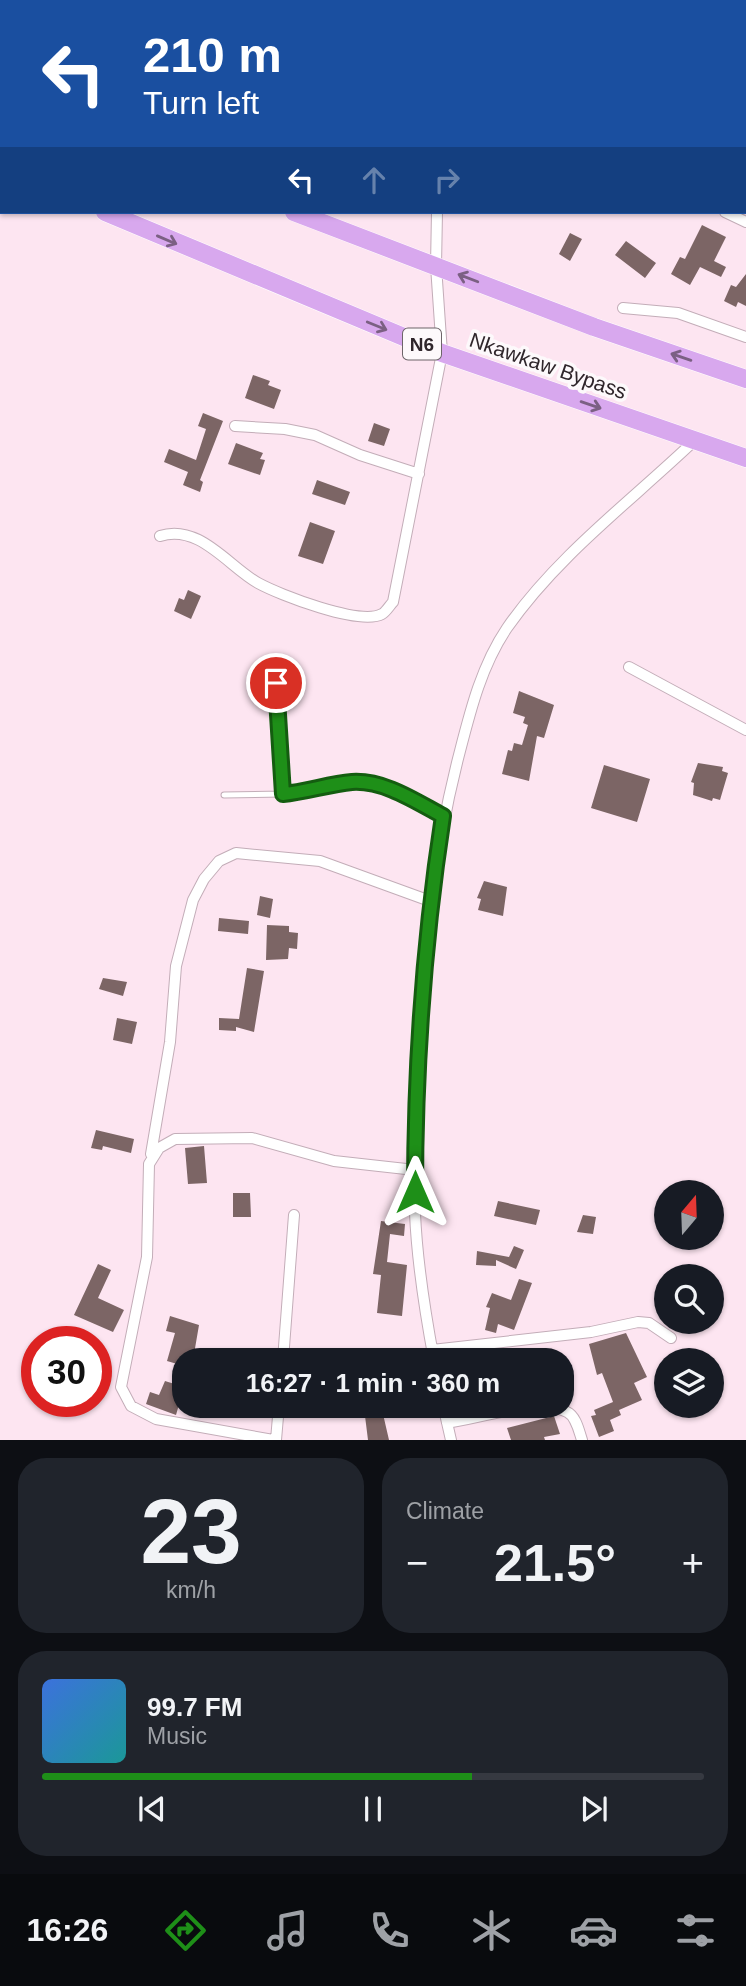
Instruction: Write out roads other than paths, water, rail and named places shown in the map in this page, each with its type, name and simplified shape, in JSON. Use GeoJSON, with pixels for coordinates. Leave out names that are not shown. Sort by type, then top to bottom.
{"type":"FeatureCollection","features":[{"type":"Feature","properties":{"kind":"highway","name":"Nkawkaw Bypass"},"geometry":{"type":"LineString","coordinates":[[110,214],[442,353],[746,458]]}},
{"type":"Feature","properties":{"kind":"highway"},"geometry":{"type":"LineString","coordinates":[[299,214],[594,327],[746,379]]}},
{"type":"Feature","properties":{"kind":"street"},"geometry":{"type":"LineString","coordinates":[[160,536],[197,539],[257,583],[338,612],[369,616],[382,614],[393,602],[442,353],[436,266],[437,214]]}},
{"type":"Feature","properties":{"kind":"street"},"geometry":{"type":"LineString","coordinates":[[729,214],[746,222]]}},
{"type":"Feature","properties":{"kind":"street"},"geometry":{"type":"LineString","coordinates":[[623,308],[678,313],[746,337]]}},
{"type":"Feature","properties":{"kind":"street"},"geometry":{"type":"LineString","coordinates":[[235,426],[285,429],[314,435],[360,455],[418,474]]}},
{"type":"Feature","properties":{"kind":"street"},"geometry":{"type":"LineString","coordinates":[[432,1348],[415,1213],[430,901],[443,816],[473,701],[484,671],[506,629],[532,596],[694,442]]}},
{"type":"Feature","properties":{"kind":"street"},"geometry":{"type":"LineString","coordinates":[[629,667],[746,730]]}},
{"type":"Feature","properties":{"kind":"street"},"geometry":{"type":"LineString","coordinates":[[278,1418],[275,1440],[156,1419],[131,1406],[121,1387],[148,1257],[149,1164],[170,1042],[176,966],[193,900],[204,879],[219,861],[236,853],[320,861],[430,901]]}},
{"type":"Feature","properties":{"kind":"street"},"geometry":{"type":"LineString","coordinates":[[149,1164],[159,1148],[175,1139],[252,1138],[334,1161],[415,1170]]}},
{"type":"Feature","properties":{"kind":"street"},"geometry":{"type":"LineString","coordinates":[[284,1348],[294,1215]]}},
{"type":"Feature","properties":{"kind":"street"},"geometry":{"type":"LineString","coordinates":[[482,1348],[579,1334],[638,1322],[649,1323],[671,1338]]}},
{"type":"Feature","properties":{"kind":"street"},"geometry":{"type":"LineString","coordinates":[[447,1423],[541,1408],[559,1410],[568,1412],[575,1419],[582,1440]]}},
{"type":"Feature","properties":{"kind":"street"},"geometry":{"type":"LineString","coordinates":[[446,1418],[451,1440]]}},
{"type":"Feature","properties":{"kind":"lane"},"geometry":{"type":"LineString","coordinates":[[276,683],[283,794]]}},
{"type":"Feature","properties":{"kind":"lane"},"geometry":{"type":"LineString","coordinates":[[224,795],[283,794],[351,782],[370,783],[390,789],[443,816]]}}]}
